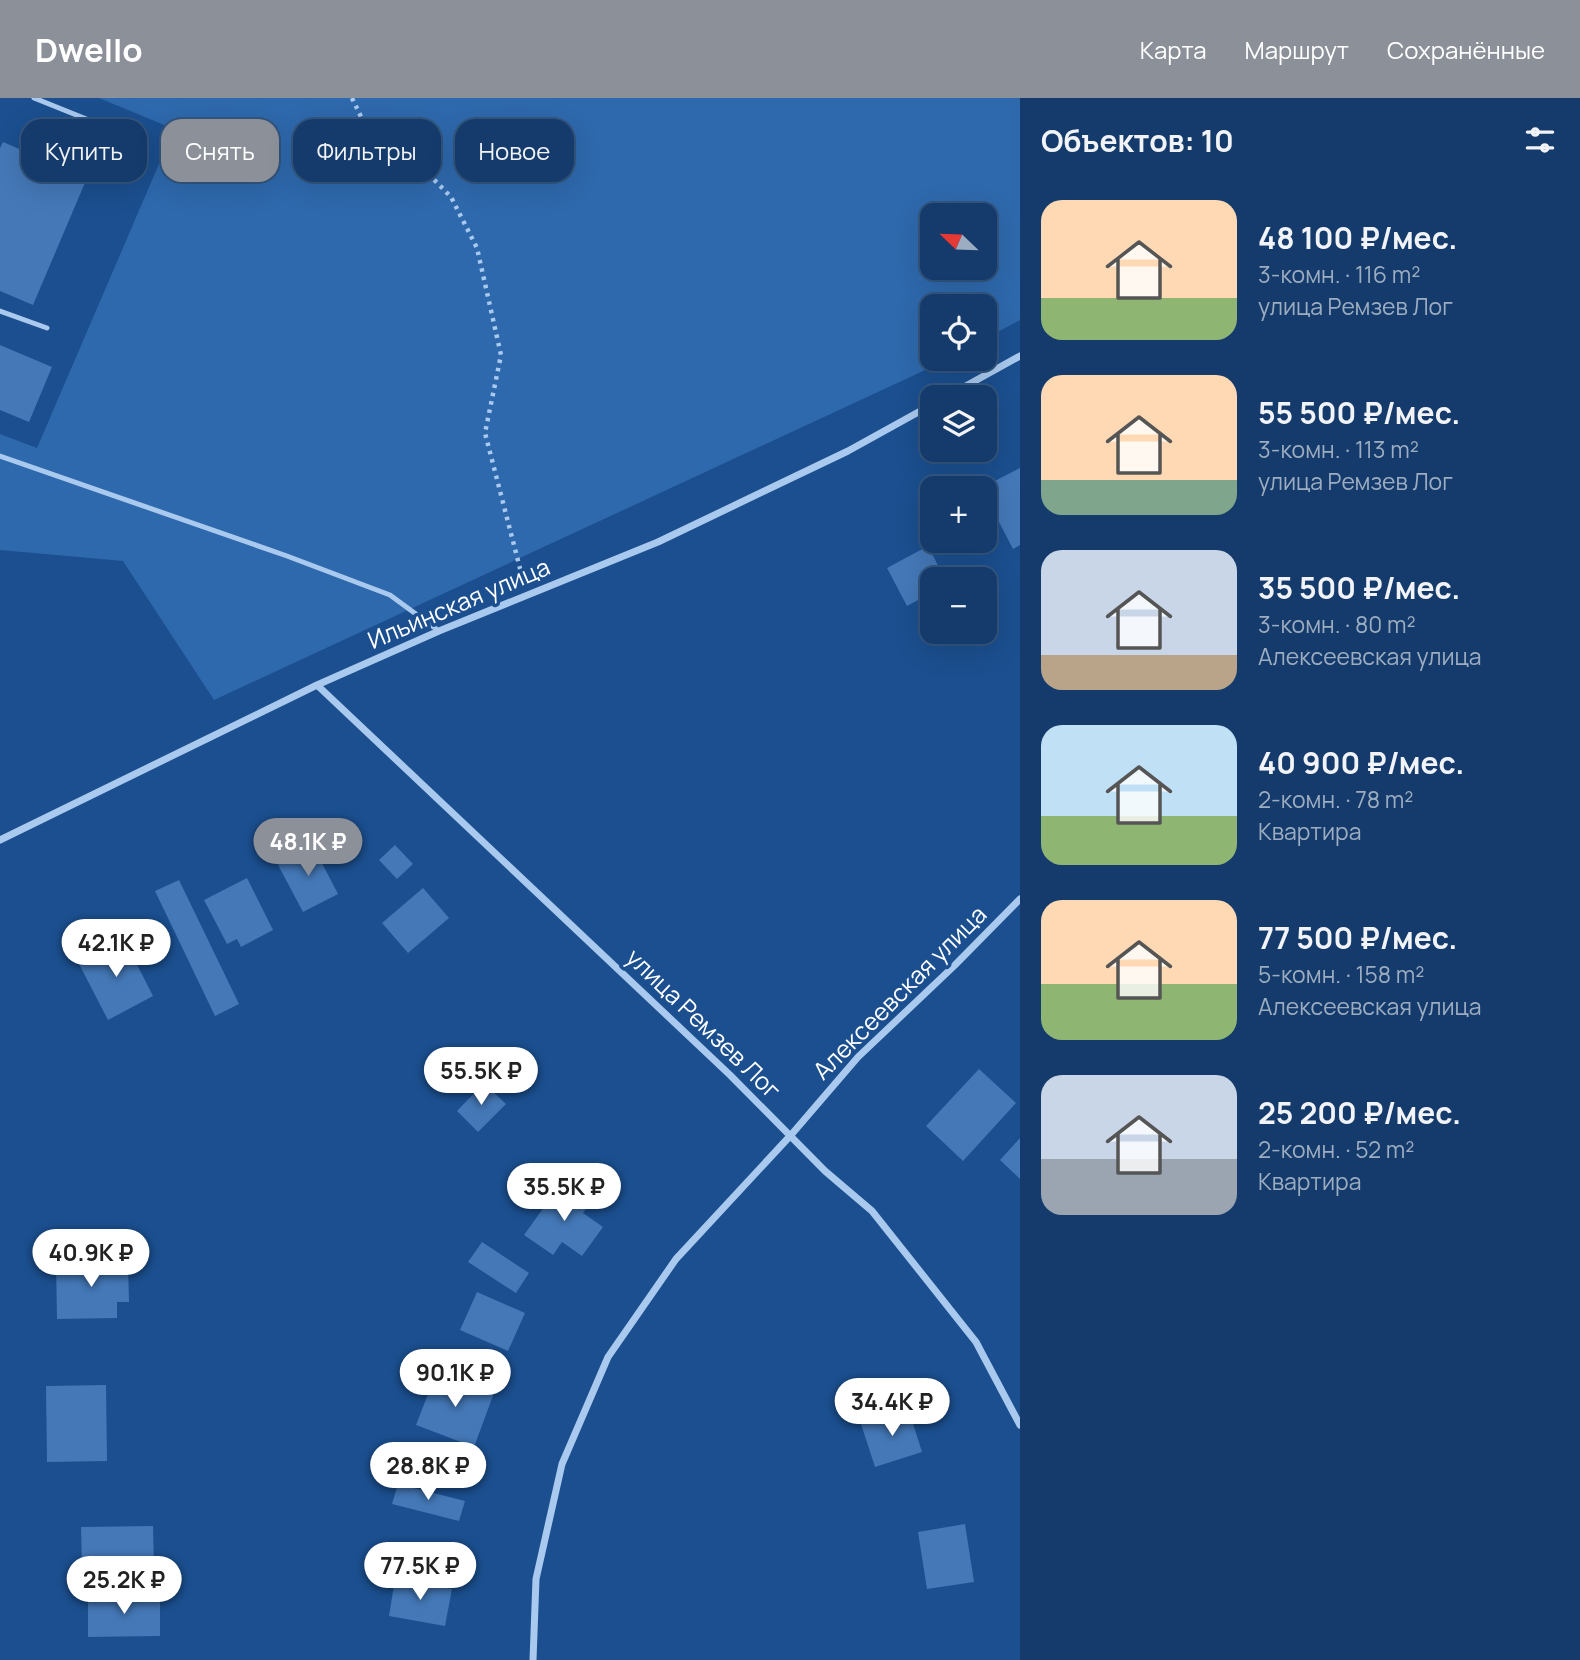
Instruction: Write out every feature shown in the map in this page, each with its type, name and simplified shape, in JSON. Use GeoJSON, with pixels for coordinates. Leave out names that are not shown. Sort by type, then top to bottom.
{"type":"FeatureCollection","features":[{"type":"Feature","properties":{"kind":"street"},"geometry":{"type":"LineString","coordinates":[[968,385],[1020,356]]}},
{"type":"Feature","properties":{"kind":"street","name":"Ильинская улица"},"geometry":{"type":"LineString","coordinates":[[0,840],[317,685],[439,631],[658,542],[848,451],[920,411]]}},
{"type":"Feature","properties":{"kind":"street","name":"улица Ремзев Лог"},"geometry":{"type":"LineString","coordinates":[[317,685],[791,1135],[825,1171],[872,1211],[976,1342],[1020,1425]]}},
{"type":"Feature","properties":{"kind":"street","name":"Алексеевская улица"},"geometry":{"type":"LineString","coordinates":[[533,1660],[536,1579],[562,1464],[608,1357],[676,1259],[791,1135],[858,1057],[1020,899]]}},
{"type":"Feature","properties":{"kind":"lane"},"geometry":{"type":"LineString","coordinates":[[34,98],[85,119]]}},
{"type":"Feature","properties":{"kind":"lane"},"geometry":{"type":"LineString","coordinates":[[0,311],[47,328]]}},
{"type":"Feature","properties":{"kind":"lane"},"geometry":{"type":"LineString","coordinates":[[0,456],[287,556],[390,595],[439,631]]}},
{"type":"Feature","properties":{"kind":"path"},"geometry":{"type":"LineString","coordinates":[[352,98],[366,127],[412,157],[451,197],[477,248],[501,355],[485,433],[527,597]]}},
{"type":"Feature","properties":{"kind":"shaded area"},"geometry":{"type":"Polygon","coordinates":[[[99,98],[1020,98],[1020,320],[997,332],[997,294],[920,294],[920,371],[923,371],[214,700],[123,561],[0,550],[0,434],[37,448],[161,159],[161,182],[279,182],[279,119],[161,119],[161,124],[99,98]]]}},
{"type":"Feature","properties":{"kind":"building"},"geometry":{"type":"Polygon","coordinates":[[[3,142],[21,150],[21,182],[85,182],[33,305],[0,291],[0,148],[3,142]]]}},
{"type":"Feature","properties":{"kind":"building"},"geometry":{"type":"Polygon","coordinates":[[[0,345],[52,367],[29,422],[0,410],[0,345]]]}},
{"type":"Feature","properties":{"kind":"building"},"geometry":{"type":"Polygon","coordinates":[[[1020,468],[1020,545],[1013,549],[997,518],[997,480],[1020,468]]]}},
{"type":"Feature","properties":{"kind":"building"},"geometry":{"type":"Polygon","coordinates":[[[920,550],[920,553],[932,553],[939,567],[920,567],[920,599],[907,606],[887,568],[920,550]]]}},
{"type":"Feature","properties":{"kind":"building"},"geometry":{"type":"Polygon","coordinates":[[[312,844],[338,894],[303,912],[277,863],[312,844]]]}},
{"type":"Feature","properties":{"kind":"building"},"geometry":{"type":"Polygon","coordinates":[[[395,845],[413,864],[397,879],[379,860],[395,845]]]}},
{"type":"Feature","properties":{"kind":"building"},"geometry":{"type":"Polygon","coordinates":[[[247,878],[273,930],[241,947],[237,939],[227,944],[204,900],[247,878]]]}},
{"type":"Feature","properties":{"kind":"building"},"geometry":{"type":"Polygon","coordinates":[[[179,880],[239,1004],[215,1016],[155,891],[179,880]]]}},
{"type":"Feature","properties":{"kind":"building"},"geometry":{"type":"Polygon","coordinates":[[[423,888],[449,918],[408,953],[382,923],[423,888]]]}},
{"type":"Feature","properties":{"kind":"building"},"geometry":{"type":"Polygon","coordinates":[[[124,939],[153,996],[108,1020],[78,962],[124,939]]]}},
{"type":"Feature","properties":{"kind":"building"},"geometry":{"type":"Polygon","coordinates":[[[979,1069],[1016,1103],[963,1161],[926,1126],[979,1069]]]}},
{"type":"Feature","properties":{"kind":"building"},"geometry":{"type":"Polygon","coordinates":[[[484,1083],[506,1104],[478,1132],[457,1111],[484,1083]]]}},
{"type":"Feature","properties":{"kind":"building"},"geometry":{"type":"Polygon","coordinates":[[[1020,1138],[1020,1179],[1000,1160],[1020,1138]]]}},
{"type":"Feature","properties":{"kind":"building"},"geometry":{"type":"Polygon","coordinates":[[[562,1182],[591,1202],[583,1213],[603,1227],[582,1256],[562,1242],[553,1255],[524,1235],[562,1182]]]}},
{"type":"Feature","properties":{"kind":"building"},"geometry":{"type":"Polygon","coordinates":[[[482,1242],[529,1273],[516,1293],[468,1262],[482,1242]]]}},
{"type":"Feature","properties":{"kind":"building"},"geometry":{"type":"Polygon","coordinates":[[[128,1262],[129,1302],[117,1302],[117,1318],[57,1319],[56,1263],[128,1262]]]}},
{"type":"Feature","properties":{"kind":"building"},"geometry":{"type":"Polygon","coordinates":[[[477,1292],[525,1313],[508,1351],[460,1330],[477,1292]]]}},
{"type":"Feature","properties":{"kind":"building"},"geometry":{"type":"Polygon","coordinates":[[[437,1371],[494,1393],[474,1447],[416,1425],[437,1371]]]}},
{"type":"Feature","properties":{"kind":"building"},"geometry":{"type":"Polygon","coordinates":[[[106,1385],[107,1461],[47,1462],[46,1386],[106,1385]]]}},
{"type":"Feature","properties":{"kind":"building"},"geometry":{"type":"Polygon","coordinates":[[[908,1408],[922,1452],[875,1467],[861,1424],[908,1408]]]}},
{"type":"Feature","properties":{"kind":"building"},"geometry":{"type":"Polygon","coordinates":[[[398,1484],[465,1501],[459,1521],[392,1504],[398,1484]]]}},
{"type":"Feature","properties":{"kind":"building"},"geometry":{"type":"Polygon","coordinates":[[[965,1524],[974,1582],[927,1589],[918,1532],[965,1524]]]}},
{"type":"Feature","properties":{"kind":"building"},"geometry":{"type":"Polygon","coordinates":[[[153,1526],[154,1567],[82,1568],[81,1527],[153,1526]]]}},
{"type":"Feature","properties":{"kind":"building"},"geometry":{"type":"Polygon","coordinates":[[[395,1579],[452,1589],[445,1626],[389,1616],[395,1579]]]}},
{"type":"Feature","properties":{"kind":"building"},"geometry":{"type":"Polygon","coordinates":[[[160,1595],[160,1636],[88,1637],[88,1596],[160,1595]]]}}]}
